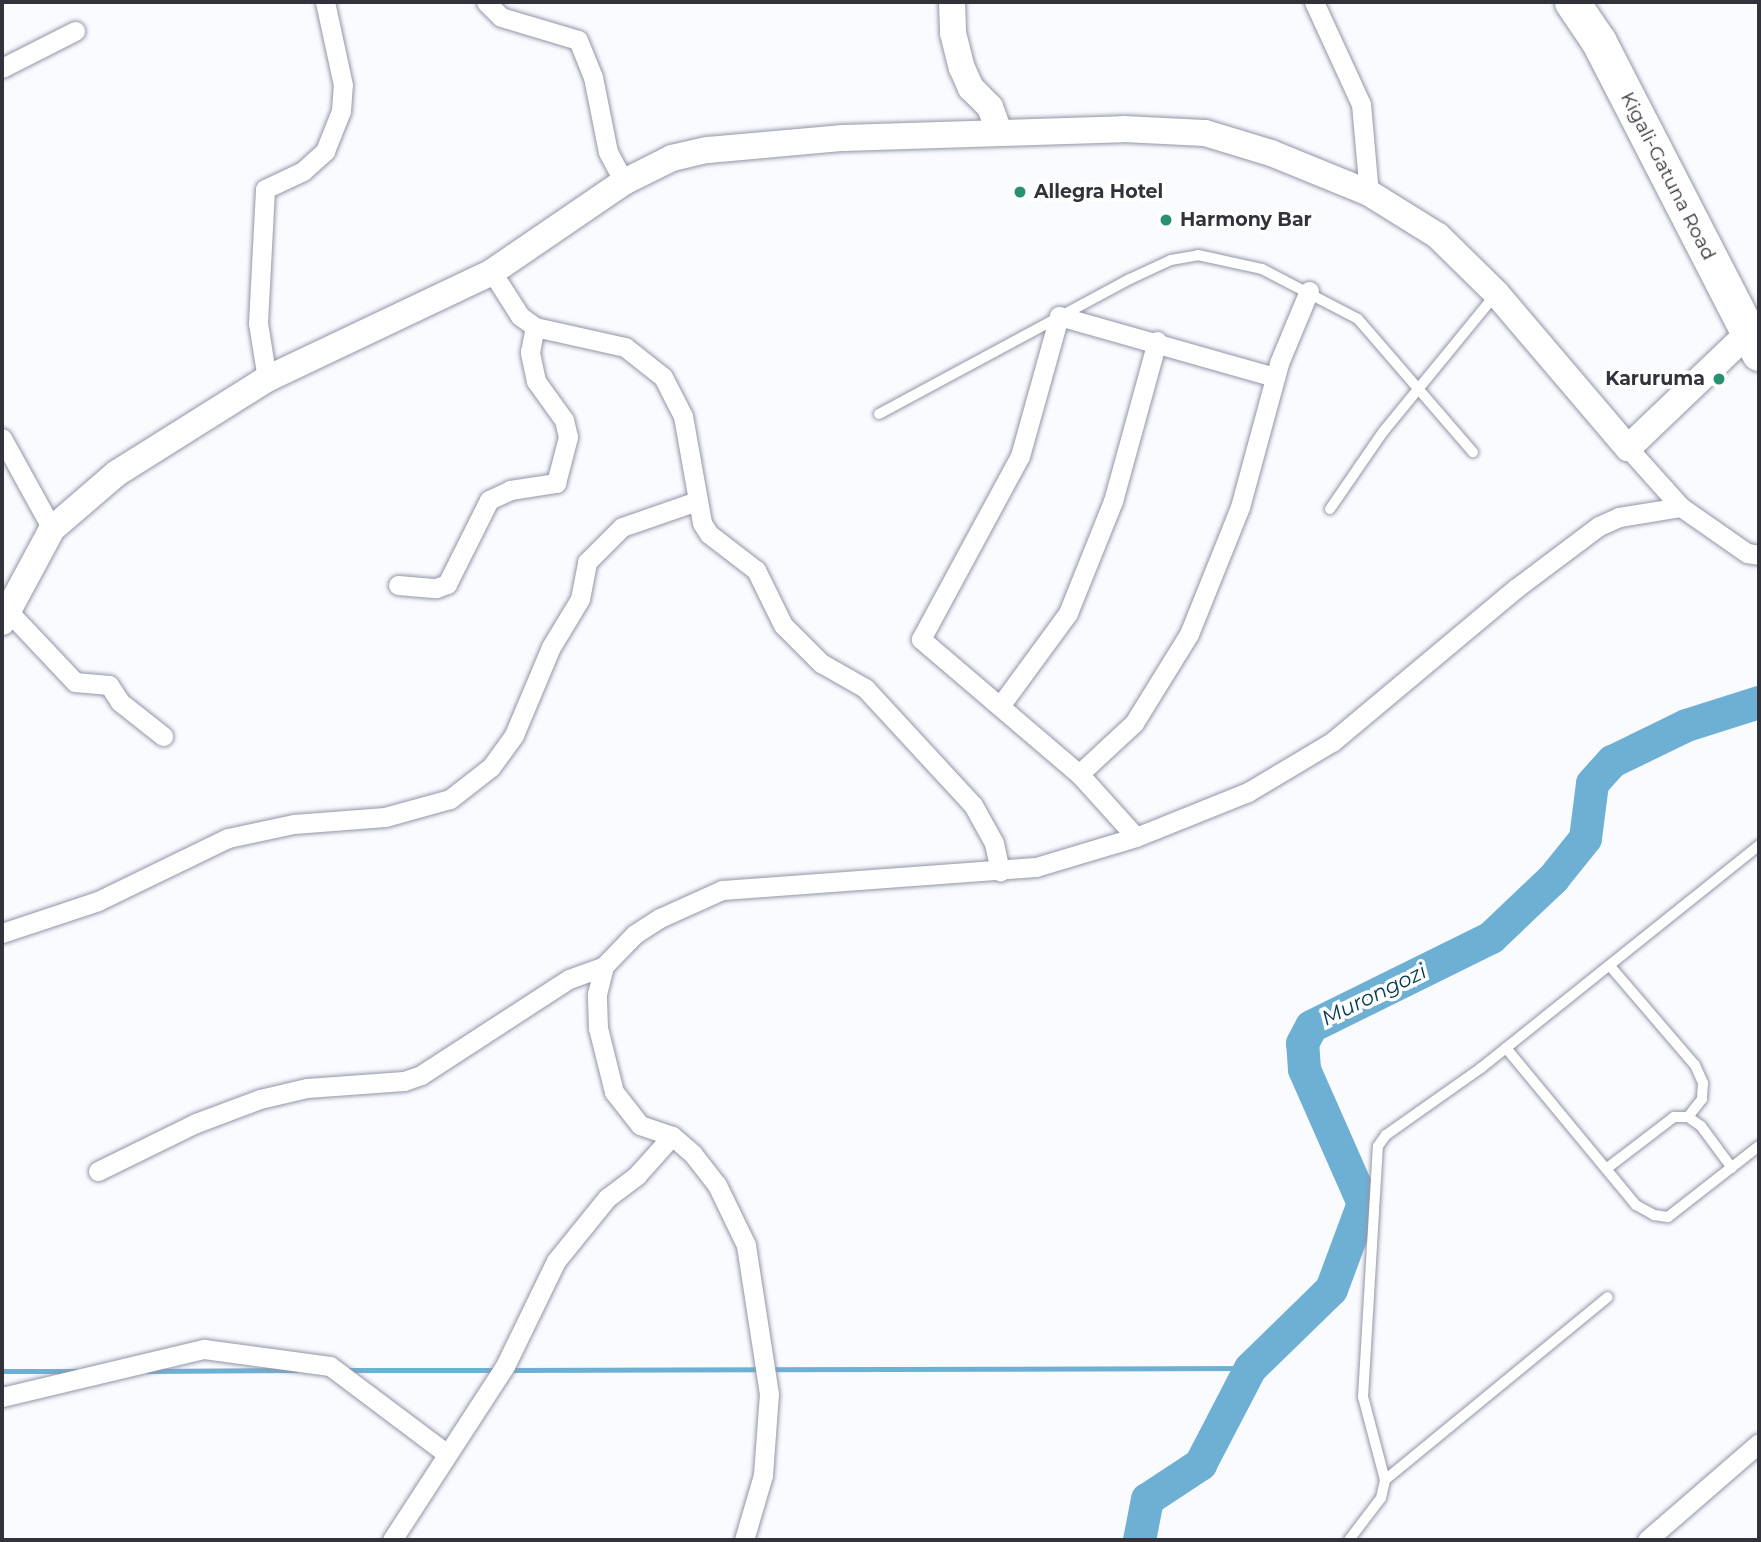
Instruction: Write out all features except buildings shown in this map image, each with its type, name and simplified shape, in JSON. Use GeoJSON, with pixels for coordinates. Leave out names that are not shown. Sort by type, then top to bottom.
{"type":"FeatureCollection","features":[{"type":"Feature","properties":{"kind":"highway","name":"Kigali-Gatuna Road"},"geometry":{"type":"LineString","coordinates":[[1572,2],[1600,42],[1756,337]]}},
{"type":"Feature","properties":{"kind":"street"},"geometry":{"type":"LineString","coordinates":[[267,379],[258,323],[265,189],[303,170],[325,151],[341,111],[343,85],[325,2]]}},
{"type":"Feature","properties":{"kind":"street"},"geometry":{"type":"LineString","coordinates":[[485,2],[500,17],[578,40],[593,77],[608,152],[624,182]]}},
{"type":"Feature","properties":{"kind":"street"},"geometry":{"type":"LineString","coordinates":[[952,2],[953,33],[962,68],[971,88],[990,107],[999,132]]}},
{"type":"Feature","properties":{"kind":"street"},"geometry":{"type":"LineString","coordinates":[[1314,2],[1361,104],[1368,193]]}},
{"type":"Feature","properties":{"kind":"street"},"geometry":{"type":"LineString","coordinates":[[2,68],[75,31]]}},
{"type":"Feature","properties":{"kind":"street"},"geometry":{"type":"LineString","coordinates":[[163,736],[120,702],[109,685],[75,682],[5,616],[52,529],[117,473],[267,379],[492,272],[624,182],[672,158],[708,150],[843,138],[1123,129],[1205,133],[1306,165],[1368,193],[1438,236],[1496,293],[1681,507],[1747,553],[1759,555]]}},
{"type":"Feature","properties":{"kind":"street"},"geometry":{"type":"LineString","coordinates":[[492,272],[520,316],[535,327],[625,347],[663,377],[678,404],[691,445],[697,501],[709,534],[756,570],[783,625],[821,663],[865,688],[973,805],[994,843],[1000,871]]}},
{"type":"Feature","properties":{"kind":"street"},"geometry":{"type":"LineString","coordinates":[[1079,774],[1135,723],[1189,634],[1240,507],[1275,377],[1308,291]]}},
{"type":"Feature","properties":{"kind":"street"},"geometry":{"type":"LineString","coordinates":[[1136,837],[1079,774],[921,639],[1020,456],[1059,316],[1157,341],[1275,377]]}},
{"type":"Feature","properties":{"kind":"street"},"geometry":{"type":"LineString","coordinates":[[398,585],[436,589],[447,584],[489,500],[510,490],[556,483],[568,437],[564,421],[536,381],[530,352],[535,327]]}},
{"type":"Feature","properties":{"kind":"street"},"geometry":{"type":"LineString","coordinates":[[1628,448],[1756,337]]}},
{"type":"Feature","properties":{"kind":"street"},"geometry":{"type":"LineString","coordinates":[[1000,706],[1068,612],[1113,501],[1157,341]]}},
{"type":"Feature","properties":{"kind":"street"},"geometry":{"type":"LineString","coordinates":[[2,438],[52,529]]}},
{"type":"Feature","properties":{"kind":"street"},"geometry":{"type":"LineString","coordinates":[[2,933],[98,901],[228,838],[294,824],[385,817],[450,799],[491,766],[514,735],[551,646],[580,599],[587,562],[622,527],[697,501]]}},
{"type":"Feature","properties":{"kind":"street"},"geometry":{"type":"LineString","coordinates":[[98,1171],[196,1124],[260,1099],[307,1088],[404,1081],[421,1075],[569,979],[604,965],[643,929],[687,903],[722,890],[1000,871],[1073,859],[1248,792],[1332,742],[1515,589],[1599,526],[1619,517],[1681,507]]}},
{"type":"Feature","properties":{"kind":"street"},"geometry":{"type":"LineString","coordinates":[[604,965],[597,994],[598,1028],[614,1093],[640,1125],[672,1136],[717,1185],[746,1245],[756,1293],[769,1394],[763,1475],[744,1540]]}},
{"type":"Feature","properties":{"kind":"street"},"geometry":{"type":"LineString","coordinates":[[392,1540],[505,1366],[556,1261],[607,1198],[637,1175],[672,1136]]}},
{"type":"Feature","properties":{"kind":"street"},"geometry":{"type":"LineString","coordinates":[[2,1397],[204,1349],[330,1366],[446,1453]]}},
{"type":"Feature","properties":{"kind":"street"},"geometry":{"type":"LineString","coordinates":[[1647,1540],[1759,1443]]}},
{"type":"Feature","properties":{"kind":"lane"},"geometry":{"type":"LineString","coordinates":[[879,414],[1059,316],[1171,260],[1198,255],[1262,269],[1358,319],[1473,452]]}},
{"type":"Feature","properties":{"kind":"lane"},"geometry":{"type":"LineString","coordinates":[[1330,509],[1418,388],[1496,293]]}},
{"type":"Feature","properties":{"kind":"lane"},"geometry":{"type":"LineString","coordinates":[[1349,1540],[1381,1498],[1385,1480],[1363,1397],[1378,1146],[1386,1135],[1506,1048],[1759,845]]}},
{"type":"Feature","properties":{"kind":"lane"},"geometry":{"type":"LineString","coordinates":[[1611,966],[1695,1065],[1703,1083],[1702,1099],[1688,1117]]}},
{"type":"Feature","properties":{"kind":"lane"},"geometry":{"type":"LineString","coordinates":[[1506,1048],[1636,1205],[1668,1217],[1759,1146]]}},
{"type":"Feature","properties":{"kind":"lane"},"geometry":{"type":"LineString","coordinates":[[1606,1169],[1674,1116],[1688,1117],[1701,1125],[1731,1168]]}},
{"type":"Feature","properties":{"kind":"lane"},"geometry":{"type":"LineString","coordinates":[[1385,1480],[1608,1297]]}},
{"type":"Feature","properties":{"kind":"waterway","name":"Murongozi"},"geometry":{"type":"LineString","coordinates":[[1139,1540],[1147,1499],[1200,1464],[1250,1368],[1331,1289],[1363,1203],[1304,1069],[1302,1043],[1311,1026],[1491,937],[1553,878],[1585,838],[1592,783],[1612,761],[1686,725],[1759,702]]}},
{"type":"Feature","properties":{"kind":"waterway"},"geometry":{"type":"LineString","coordinates":[[509,1370],[1250,1368]]}},
{"type":"Feature","properties":{"kind":"waterway"},"geometry":{"type":"LineString","coordinates":[[148,1371],[296,1370]]}},
{"type":"Feature","properties":{"kind":"waterway"},"geometry":{"type":"LineString","coordinates":[[344,1370],[496,1370]]}},
{"type":"Feature","properties":{"kind":"waterway"},"geometry":{"type":"LineString","coordinates":[[2,1371],[76,1371]]}},
{"type":"Feature","properties":{"kind":"place","name":"Allegra Hotel"},"geometry":{"type":"Point","coordinates":[1020,192]}},
{"type":"Feature","properties":{"kind":"place","name":"Harmony Bar"},"geometry":{"type":"Point","coordinates":[1166,220]}},
{"type":"Feature","properties":{"kind":"place","name":"Karuruma"},"geometry":{"type":"Point","coordinates":[1719,379]}}]}
